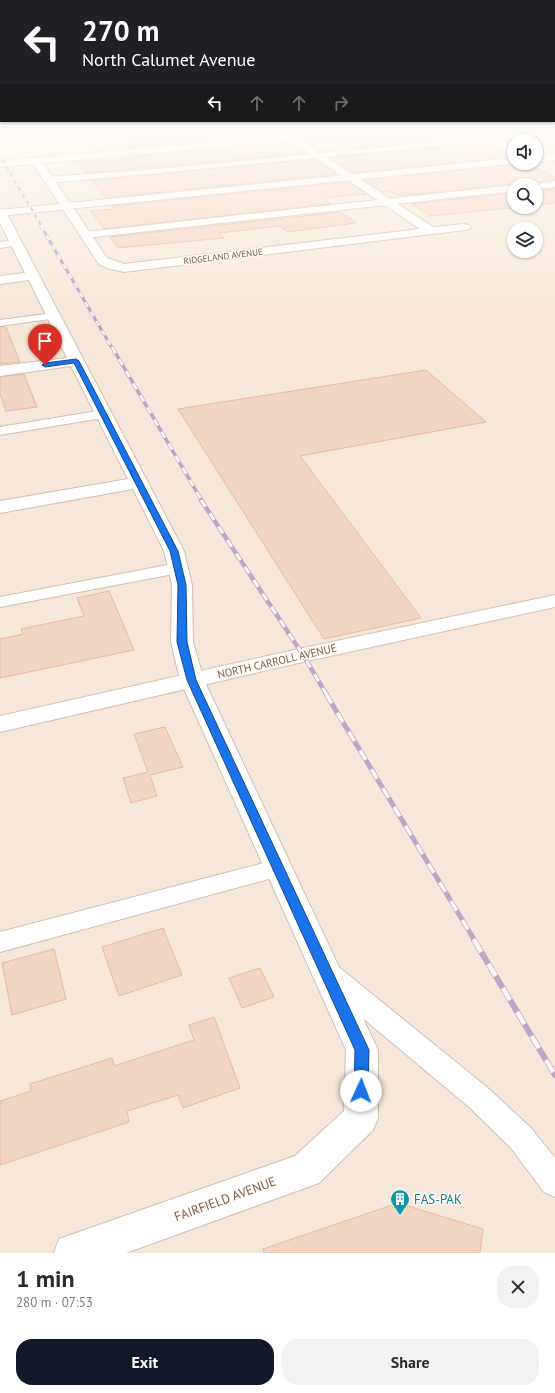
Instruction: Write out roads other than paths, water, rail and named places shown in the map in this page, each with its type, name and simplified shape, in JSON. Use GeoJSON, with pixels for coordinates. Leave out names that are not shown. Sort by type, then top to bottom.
{"type":"FeatureCollection","features":[{"type":"Feature","properties":{"kind":"street","name":"RIDGELAND AVENUE"},"geometry":{"type":"LineString","coordinates":[[56,190],[103,261],[111,265],[124,268],[465,227]]}},
{"type":"Feature","properties":{"kind":"street"},"geometry":{"type":"LineString","coordinates":[[229,190],[0,213],[7,244],[32,276],[174,551],[182,585],[182,642],[192,680],[328,973]]}},
{"type":"Feature","properties":{"kind":"street"},"geometry":{"type":"LineString","coordinates":[[371,190],[431,231]]}},
{"type":"Feature","properties":{"kind":"street"},"geometry":{"type":"LineString","coordinates":[[0,280],[32,276]]}},
{"type":"Feature","properties":{"kind":"street"},"geometry":{"type":"LineString","coordinates":[[0,372],[76,361]]}},
{"type":"Feature","properties":{"kind":"street"},"geometry":{"type":"LineString","coordinates":[[0,507],[138,483]]}},
{"type":"Feature","properties":{"kind":"street","name":"NORTH CARROLL AVENUE"},"geometry":{"type":"LineString","coordinates":[[0,724],[192,680],[555,601]]}},
{"type":"Feature","properties":{"kind":"street","name":"FAIRFIELD AVENUE"},"geometry":{"type":"LineString","coordinates":[[73,1253],[306,1170],[360,1118],[362,1050],[328,973]]}},
{"type":"Feature","properties":{"kind":"lane"},"geometry":{"type":"LineString","coordinates":[[86,235],[492,190]]}},
{"type":"Feature","properties":{"kind":"lane"},"geometry":{"type":"LineString","coordinates":[[0,323],[53,316]]}},
{"type":"Feature","properties":{"kind":"lane"},"geometry":{"type":"LineString","coordinates":[[0,431],[103,414]]}},
{"type":"Feature","properties":{"kind":"lane"},"geometry":{"type":"LineString","coordinates":[[0,602],[178,568]]}},
{"type":"Feature","properties":{"kind":"lane"},"geometry":{"type":"LineString","coordinates":[[0,942],[279,868]]}},
{"type":"Feature","properties":{"kind":"lane"},"geometry":{"type":"LineString","coordinates":[[328,973],[480,1098],[521,1138],[555,1182]]}},
{"type":"Feature","properties":{"kind":"railway"},"geometry":{"type":"LineString","coordinates":[[20,190],[42,227]]}},
{"type":"Feature","properties":{"kind":"railway"},"geometry":{"type":"LineString","coordinates":[[41,226],[112,348]]}},
{"type":"Feature","properties":{"kind":"railway"},"geometry":{"type":"LineString","coordinates":[[112,347],[202,501]]}},
{"type":"Feature","properties":{"kind":"railway"},"geometry":{"type":"LineString","coordinates":[[201,500],[303,655],[327,695]]}},
{"type":"Feature","properties":{"kind":"railway"},"geometry":{"type":"LineString","coordinates":[[326,694],[475,941]]}},
{"type":"Feature","properties":{"kind":"railway"},"geometry":{"type":"LineString","coordinates":[[474,940],[555,1075]]}},
{"type":"Feature","properties":{"kind":"place","name":"FAS-PAK"},"geometry":{"type":"Point","coordinates":[400,1216]}}]}
